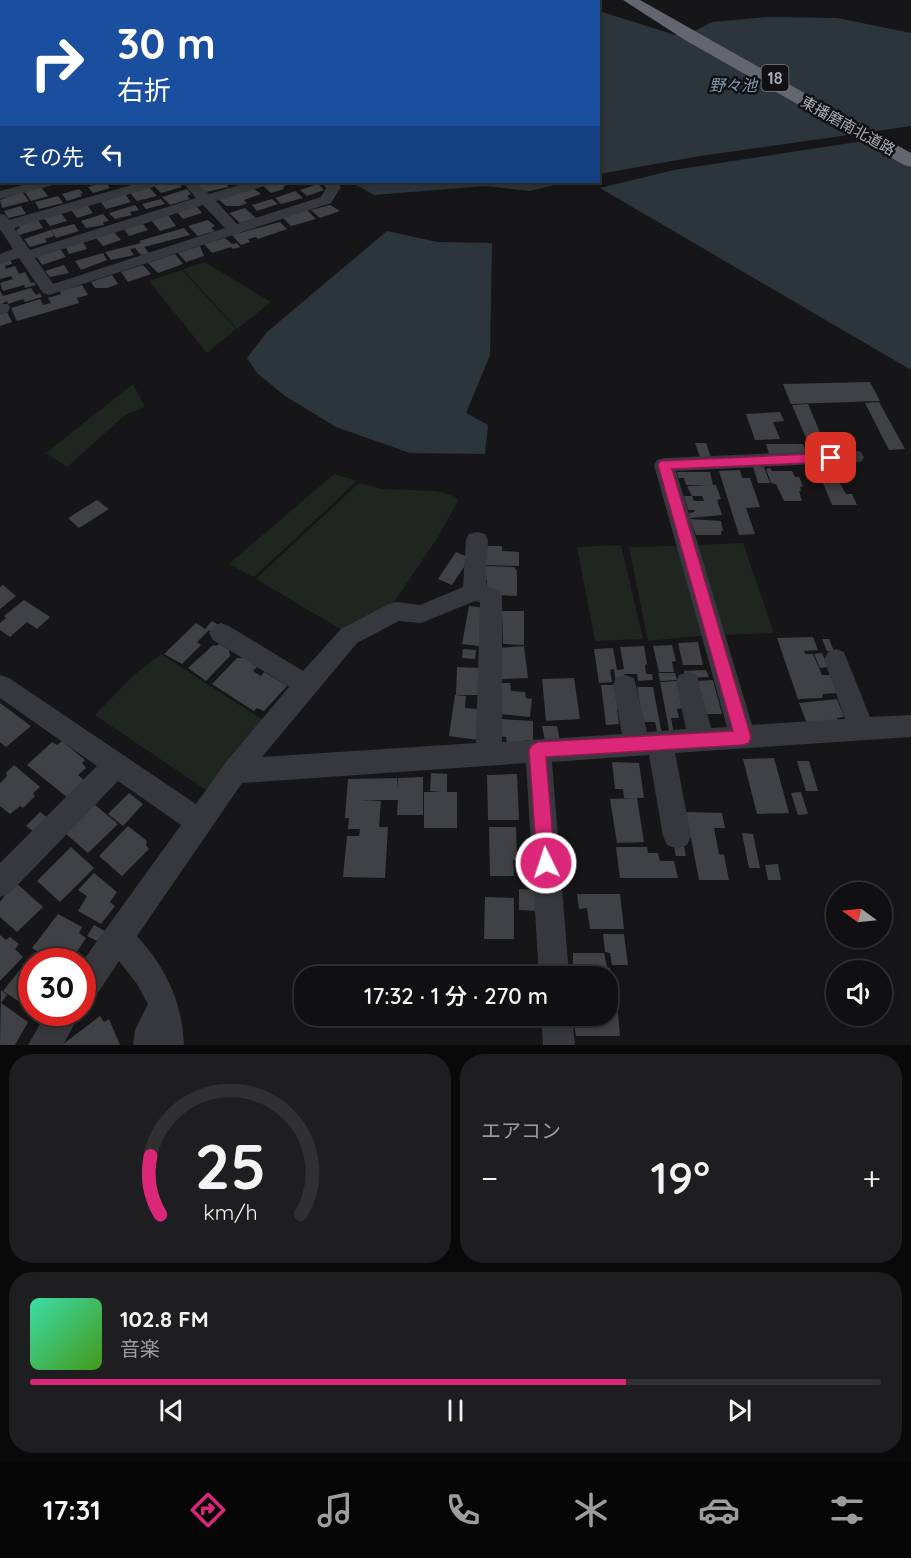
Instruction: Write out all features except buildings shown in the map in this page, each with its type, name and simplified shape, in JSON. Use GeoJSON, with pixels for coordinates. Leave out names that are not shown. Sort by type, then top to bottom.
{"type":"FeatureCollection","features":[{"type":"Feature","properties":{"kind":"highway","name":"東播磨南北道路"},"geometry":{"type":"LineString","coordinates":[[630,0],[701,43],[911,161]]}},
{"type":"Feature","properties":{"kind":"highway","name":"東播磨南北道路"},"geometry":{"type":"LineString","coordinates":[[640,0],[699,36],[911,154]]}},
{"type":"Feature","properties":{"kind":"street"},"geometry":{"type":"LineString","coordinates":[[0,195],[44,183]]}},
{"type":"Feature","properties":{"kind":"street"},"geometry":{"type":"LineString","coordinates":[[151,183],[3,222],[49,290],[326,200],[334,187],[329,183]]}},
{"type":"Feature","properties":{"kind":"street"},"geometry":{"type":"LineString","coordinates":[[190,183],[235,230]]}},
{"type":"Feature","properties":{"kind":"street"},"geometry":{"type":"LineString","coordinates":[[0,258],[24,254],[260,183]]}},
{"type":"Feature","properties":{"kind":"street"},"geometry":{"type":"LineString","coordinates":[[743,737],[664,465],[854,457]]}},
{"type":"Feature","properties":{"kind":"street"},"geometry":{"type":"LineString","coordinates":[[474,592],[477,540]]}},
{"type":"Feature","properties":{"kind":"street"},"geometry":{"type":"LineString","coordinates":[[96,969],[235,771],[349,636],[397,611],[420,614],[474,592],[491,596],[489,753]]}},
{"type":"Feature","properties":{"kind":"street"},"geometry":{"type":"LineString","coordinates":[[221,633],[306,685]]}},
{"type":"Feature","properties":{"kind":"street"},"geometry":{"type":"LineString","coordinates":[[836,659],[862,730]]}},
{"type":"Feature","properties":{"kind":"street"},"geometry":{"type":"LineString","coordinates":[[688,682],[701,740]]}},
{"type":"Feature","properties":{"kind":"street"},"geometry":{"type":"LineString","coordinates":[[0,685],[199,821]]}},
{"type":"Feature","properties":{"kind":"street"},"geometry":{"type":"LineString","coordinates":[[625,685],[649,744],[677,836]]}},
{"type":"Feature","properties":{"kind":"street"},"geometry":{"type":"LineString","coordinates":[[235,771],[911,726]]}},
{"type":"Feature","properties":{"kind":"street"},"geometry":{"type":"LineString","coordinates":[[538,750],[553,966]]}},
{"type":"Feature","properties":{"kind":"street"},"geometry":{"type":"LineString","coordinates":[[0,883],[116,765]]}},
{"type":"Feature","properties":{"kind":"street"},"geometry":{"type":"LineString","coordinates":[[118,937],[144,966],[160,990],[168,1045]]}},
{"type":"Feature","properties":{"kind":"street"},"geometry":{"type":"LineString","coordinates":[[149,1045],[148,1039],[153,1024],[164,1008]]}},
{"type":"Feature","properties":{"kind":"street"},"geometry":{"type":"LineString","coordinates":[[44,1045],[57,1026]]}},
{"type":"Feature","properties":{"kind":"street"},"geometry":{"type":"LineString","coordinates":[[558,1026],[559,1045]]}},
{"type":"Feature","properties":{"kind":"shaded area"},"geometry":{"type":"Polygon","coordinates":[[[205,262],[271,302],[237,329],[183,269],[205,262]]]}},
{"type":"Feature","properties":{"kind":"shaded area"},"geometry":{"type":"Polygon","coordinates":[[[182,270],[236,329],[207,353],[149,281],[182,270]]]}},
{"type":"Feature","properties":{"kind":"shaded area"},"geometry":{"type":"Polygon","coordinates":[[[133,384],[145,407],[125,415],[67,467],[46,453],[133,384]]]}},
{"type":"Feature","properties":{"kind":"shaded area"},"geometry":{"type":"Polygon","coordinates":[[[334,474],[357,481],[254,577],[229,564],[334,474]]]}},
{"type":"Feature","properties":{"kind":"shaded area"},"geometry":{"type":"Polygon","coordinates":[[[359,483],[382,489],[437,491],[456,497],[458,501],[438,537],[390,608],[342,630],[256,579],[359,483]]]}},
{"type":"Feature","properties":{"kind":"shaded area"},"geometry":{"type":"Polygon","coordinates":[[[743,543],[774,633],[722,635],[696,545],[743,543]]]}},
{"type":"Feature","properties":{"kind":"shaded area"},"geometry":{"type":"Polygon","coordinates":[[[621,545],[643,639],[595,641],[577,547],[621,545]]]}},
{"type":"Feature","properties":{"kind":"shaded area"},"geometry":{"type":"Polygon","coordinates":[[[629,547],[684,547],[708,635],[648,641],[629,547]]]}},
{"type":"Feature","properties":{"kind":"shaded area"},"geometry":{"type":"Polygon","coordinates":[[[161,654],[263,720],[240,745],[206,790],[95,715],[134,675],[161,654]]]}},
{"type":"Feature","properties":{"kind":"water","name":"野々池"},"geometry":{"type":"Polygon","coordinates":[[[600,11],[675,35],[697,30],[712,22],[767,17],[837,18],[911,33],[911,126],[700,156],[600,174],[600,11]]]}},
{"type":"Feature","properties":{"kind":"water"},"geometry":{"type":"Polygon","coordinates":[[[864,141],[911,168],[911,370],[600,188],[674,170],[864,141]]]}},
{"type":"Feature","properties":{"kind":"water"},"geometry":{"type":"Polygon","coordinates":[[[353,183],[562,183],[530,191],[486,186],[374,195],[353,183]]]}},
{"type":"Feature","properties":{"kind":"water"},"geometry":{"type":"Polygon","coordinates":[[[387,231],[437,242],[492,243],[490,355],[466,413],[488,425],[485,454],[410,453],[336,427],[285,396],[257,373],[247,358],[267,332],[387,231]]]}},
{"type":"Feature","properties":{"kind":"route"},"geometry":{"type":"LineString","coordinates":[[546,863],[538,750],[743,737],[688,540],[664,465],[831,458]]}}]}
